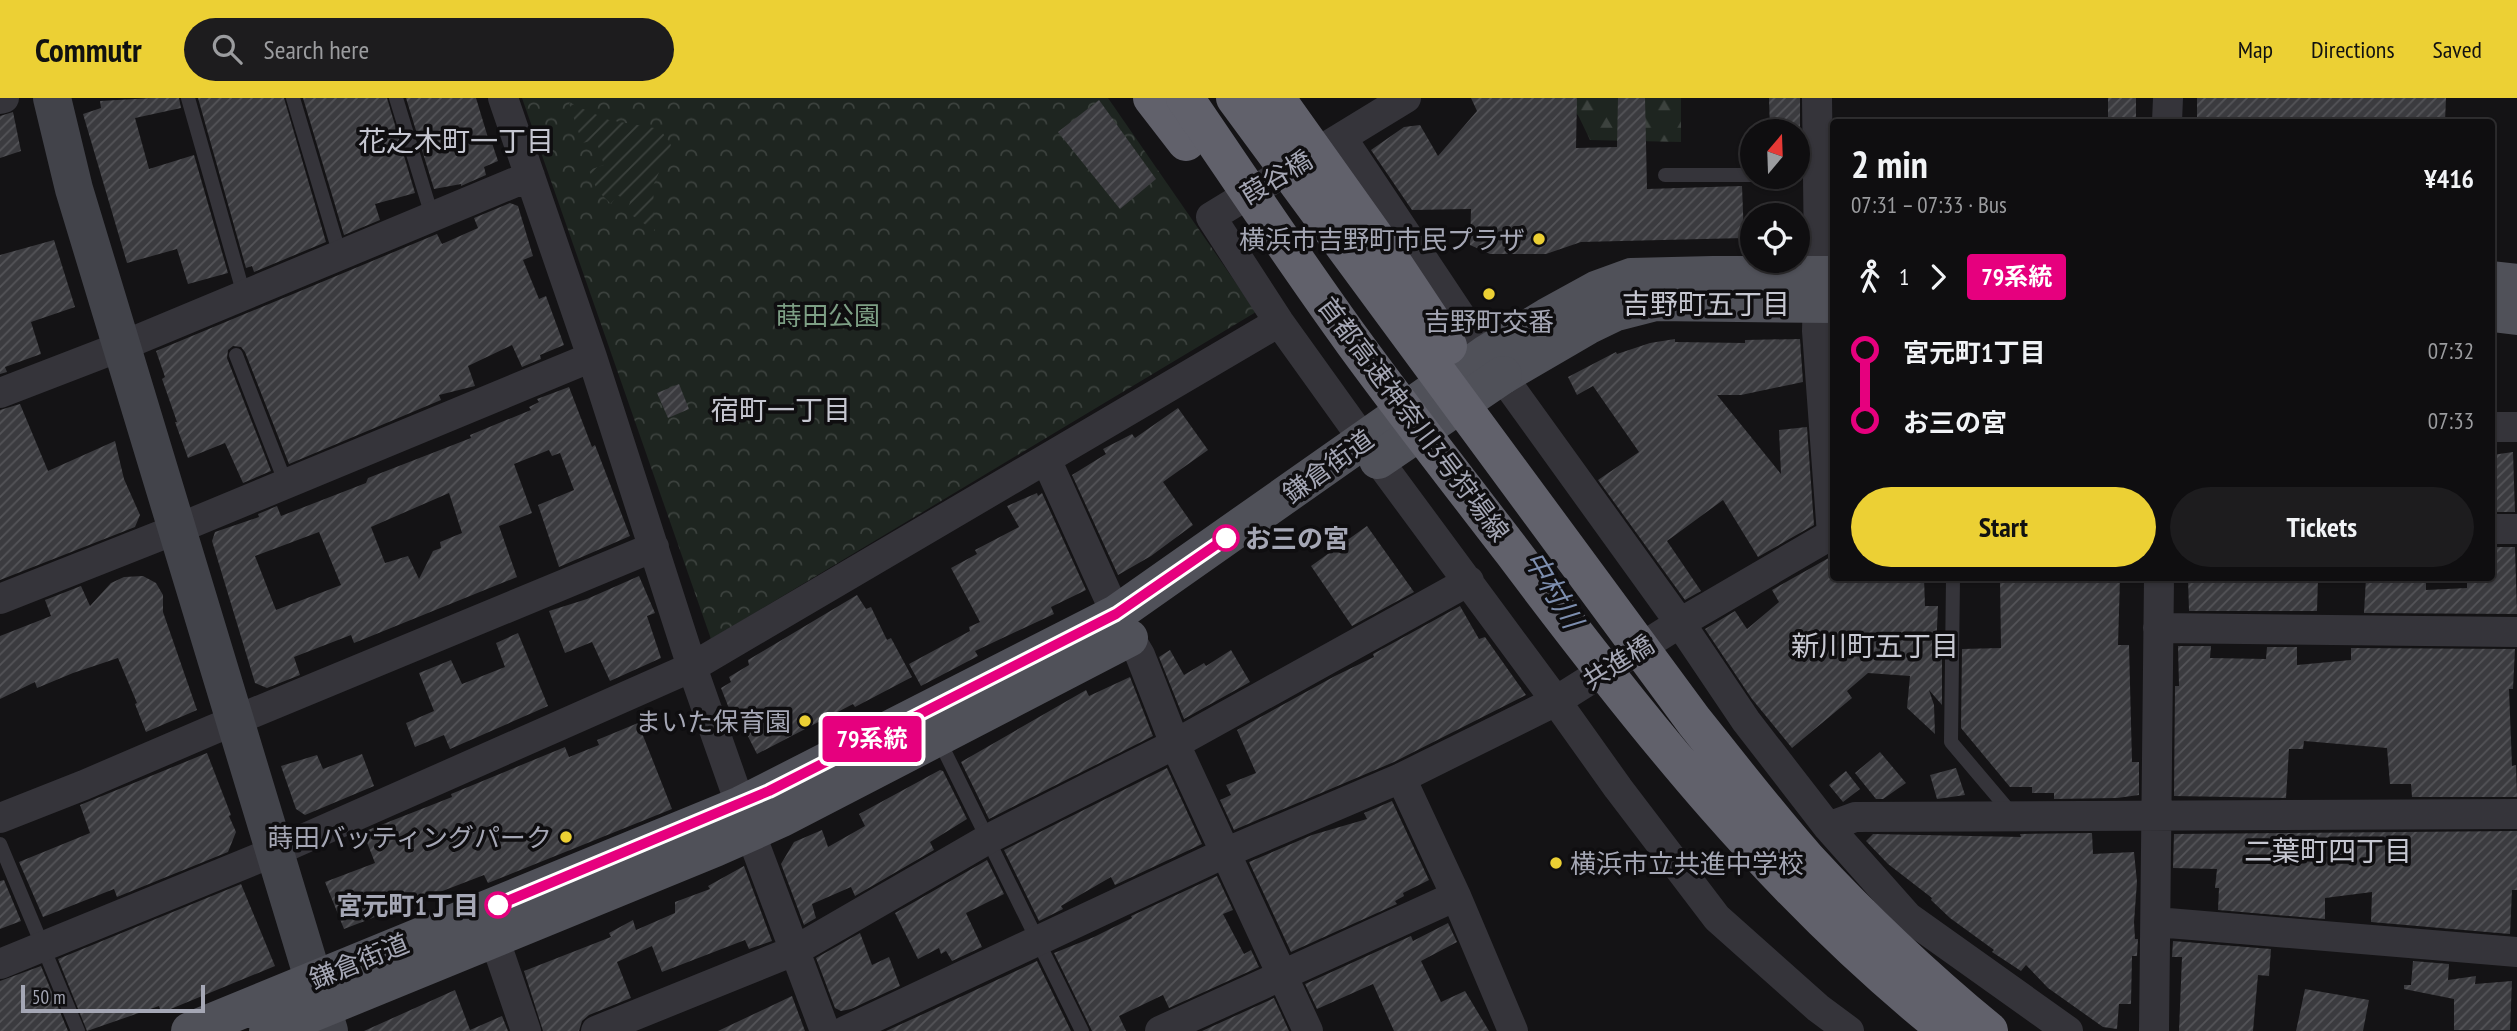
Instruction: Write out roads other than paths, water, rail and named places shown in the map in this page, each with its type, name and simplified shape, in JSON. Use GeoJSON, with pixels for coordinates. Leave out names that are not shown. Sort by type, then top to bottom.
{"type":"FeatureCollection","features":[{"type":"Feature","properties":{"kind":"highway"},"geometry":{"type":"LineString","coordinates":[[1152,98],[1385,407],[1563,620]]}},
{"type":"Feature","properties":{"kind":"highway","name":"首都高速神奈川3号狩場線"},"geometry":{"type":"LineString","coordinates":[[1185,98],[1354,342],[1563,620],[1668,751],[1746,841],[1828,925],[1948,1031]]}},
{"type":"Feature","properties":{"kind":"highway","name":"首都高速神奈川3号狩場線"},"geometry":{"type":"LineString","coordinates":[[1235,98],[1694,721],[1751,793],[1816,868],[1872,926],[1989,1031]]}},
{"type":"Feature","properties":{"kind":"highway"},"geometry":{"type":"LineString","coordinates":[[1276,98],[1414,295],[1694,721]]}},
{"type":"Feature","properties":{"kind":"highway"},"geometry":{"type":"LineString","coordinates":[[1294,98],[1367,198],[1414,295]]}},
{"type":"Feature","properties":{"kind":"main road"},"geometry":{"type":"LineString","coordinates":[[2495,280],[2517,283]]}},
{"type":"Feature","properties":{"kind":"main road","name":"鎌倉街道"},"geometry":{"type":"LineString","coordinates":[[268,1031],[746,818],[937,737],[1123,626],[1495,364],[1616,312],[1656,302],[1826,289]]}},
{"type":"Feature","properties":{"kind":"main road"},"geometry":{"type":"LineString","coordinates":[[2495,313],[2517,316]]}},
{"type":"Feature","properties":{"kind":"main road","name":"鎌倉街道"},"geometry":{"type":"LineString","coordinates":[[190,1031],[322,1006],[492,939],[746,818],[1123,626]]}},
{"type":"Feature","properties":{"kind":"street"},"geometry":{"type":"LineString","coordinates":[[52,98],[74,189],[322,1006]]}},
{"type":"Feature","properties":{"kind":"street"},"geometry":{"type":"LineString","coordinates":[[503,98],[592,357],[692,667],[825,1031]]}},
{"type":"Feature","properties":{"kind":"street","name":"葭谷橋"},"geometry":{"type":"LineString","coordinates":[[1279,322],[1211,217],[1406,98]]}},
{"type":"Feature","properties":{"kind":"street"},"geometry":{"type":"LineString","coordinates":[[1817,98],[1813,175],[1826,289],[1830,429]]}},
{"type":"Feature","properties":{"kind":"street"},"geometry":{"type":"LineString","coordinates":[[2167,119],[2168,98]]}},
{"type":"Feature","properties":{"kind":"street"},"geometry":{"type":"LineString","coordinates":[[1342,138],[1495,364],[1680,623],[1746,721],[1828,827],[1908,917],[2068,1031]]}},
{"type":"Feature","properties":{"kind":"street"},"geometry":{"type":"LineString","coordinates":[[0,393],[122,346],[530,176]]}},
{"type":"Feature","properties":{"kind":"street"},"geometry":{"type":"LineString","coordinates":[[0,964],[276,850],[692,667],[1279,322],[1618,788],[1717,918],[1818,1008],[1849,1031]]}},
{"type":"Feature","properties":{"kind":"street"},"geometry":{"type":"LineString","coordinates":[[0,599],[177,529],[592,357]]}},
{"type":"Feature","properties":{"kind":"street"},"geometry":{"type":"LineString","coordinates":[[2495,427],[2517,427]]}},
{"type":"Feature","properties":{"kind":"street"},"geometry":{"type":"LineString","coordinates":[[1046,459],[1123,626],[1140,655],[1175,744],[1308,1031]]}},
{"type":"Feature","properties":{"kind":"street"},"geometry":{"type":"LineString","coordinates":[[2495,529],[2517,529]]}},
{"type":"Feature","properties":{"kind":"street","name":"共進橋"},"geometry":{"type":"LineString","coordinates":[[845,1031],[1227,852],[1401,778],[1556,701],[1680,623],[1830,536]]}},
{"type":"Feature","properties":{"kind":"street"},"geometry":{"type":"LineString","coordinates":[[0,818],[654,548]]}},
{"type":"Feature","properties":{"kind":"street"},"geometry":{"type":"LineString","coordinates":[[596,1031],[796,950],[988,839],[1175,744],[1469,581]]}},
{"type":"Feature","properties":{"kind":"street"},"geometry":{"type":"LineString","coordinates":[[2154,1031],[2159,581]]}},
{"type":"Feature","properties":{"kind":"street"},"geometry":{"type":"LineString","coordinates":[[2158,628],[2517,632]]}},
{"type":"Feature","properties":{"kind":"street"},"geometry":{"type":"LineString","coordinates":[[1401,778],[1456,896],[1513,1031]]}},
{"type":"Feature","properties":{"kind":"street"},"geometry":{"type":"LineString","coordinates":[[1828,827],[1855,817],[2517,814]]}},
{"type":"Feature","properties":{"kind":"street"},"geometry":{"type":"LineString","coordinates":[[1160,1031],[1456,896]]}},
{"type":"Feature","properties":{"kind":"street"},"geometry":{"type":"LineString","coordinates":[[2156,922],[2517,952]]}},
{"type":"Feature","properties":{"kind":"street"},"geometry":{"type":"LineString","coordinates":[[492,939],[526,1031]]}},
{"type":"Feature","properties":{"kind":"lane"},"geometry":{"type":"LineString","coordinates":[[188,98],[244,295]]}},
{"type":"Feature","properties":{"kind":"lane"},"geometry":{"type":"LineString","coordinates":[[293,98],[340,254]]}},
{"type":"Feature","properties":{"kind":"lane"},"geometry":{"type":"LineString","coordinates":[[396,98],[432,216]]}},
{"type":"Feature","properties":{"kind":"lane"},"geometry":{"type":"LineString","coordinates":[[1665,175],[1740,175]]}},
{"type":"Feature","properties":{"kind":"lane"},"geometry":{"type":"LineString","coordinates":[[236,355],[286,484]]}},
{"type":"Feature","properties":{"kind":"lane"},"geometry":{"type":"LineString","coordinates":[[1953,581],[1951,742],[2013,815]]}},
{"type":"Feature","properties":{"kind":"lane"},"geometry":{"type":"LineString","coordinates":[[937,737],[1082,1031]]}},
{"type":"Feature","properties":{"kind":"lane"},"geometry":{"type":"LineString","coordinates":[[0,844],[78,1031]]}},
{"type":"Feature","properties":{"kind":"place","name":"横浜市吉野町市民プラザ"},"geometry":{"type":"Point","coordinates":[1539,239]}},
{"type":"Feature","properties":{"kind":"place","name":"吉野町交番"},"geometry":{"type":"Point","coordinates":[1489,294]}},
{"type":"Feature","properties":{"kind":"place","name":"お三の宮"},"geometry":{"type":"Point","coordinates":[1226,538]}},
{"type":"Feature","properties":{"kind":"place","name":"まいた保育園"},"geometry":{"type":"Point","coordinates":[805,721]}},
{"type":"Feature","properties":{"kind":"place","name":"蒔田バッティングパーク"},"geometry":{"type":"Point","coordinates":[566,837]}},
{"type":"Feature","properties":{"kind":"place","name":"横浜市立共進中学校"},"geometry":{"type":"Point","coordinates":[1556,863]}},
{"type":"Feature","properties":{"kind":"place","name":"宮元町1丁目"},"geometry":{"type":"Point","coordinates":[498,905]}},
{"type":"Feature","properties":{"kind":"district","name":"花之木町一丁目"},"geometry":{"type":"Point","coordinates":[456,140]}},
{"type":"Feature","properties":{"kind":"district","name":"吉野町五丁目"},"geometry":{"type":"Point","coordinates":[1706,303]}},
{"type":"Feature","properties":{"kind":"district","name":"宿町一丁目"},"geometry":{"type":"Point","coordinates":[781,409]}},
{"type":"Feature","properties":{"kind":"district","name":"新川町五丁目"},"geometry":{"type":"Point","coordinates":[1875,645]}},
{"type":"Feature","properties":{"kind":"district","name":"二葉町四丁目"},"geometry":{"type":"Point","coordinates":[2328,850]}},
{"type":"Feature","properties":{"kind":"park label","name":"蒔田公園"},"geometry":{"type":"Point","coordinates":[828,315]}},
{"type":"Feature","properties":{"kind":"water label","name":"中村川"},"geometry":{"type":"Point","coordinates":[1554,589]}}]}
